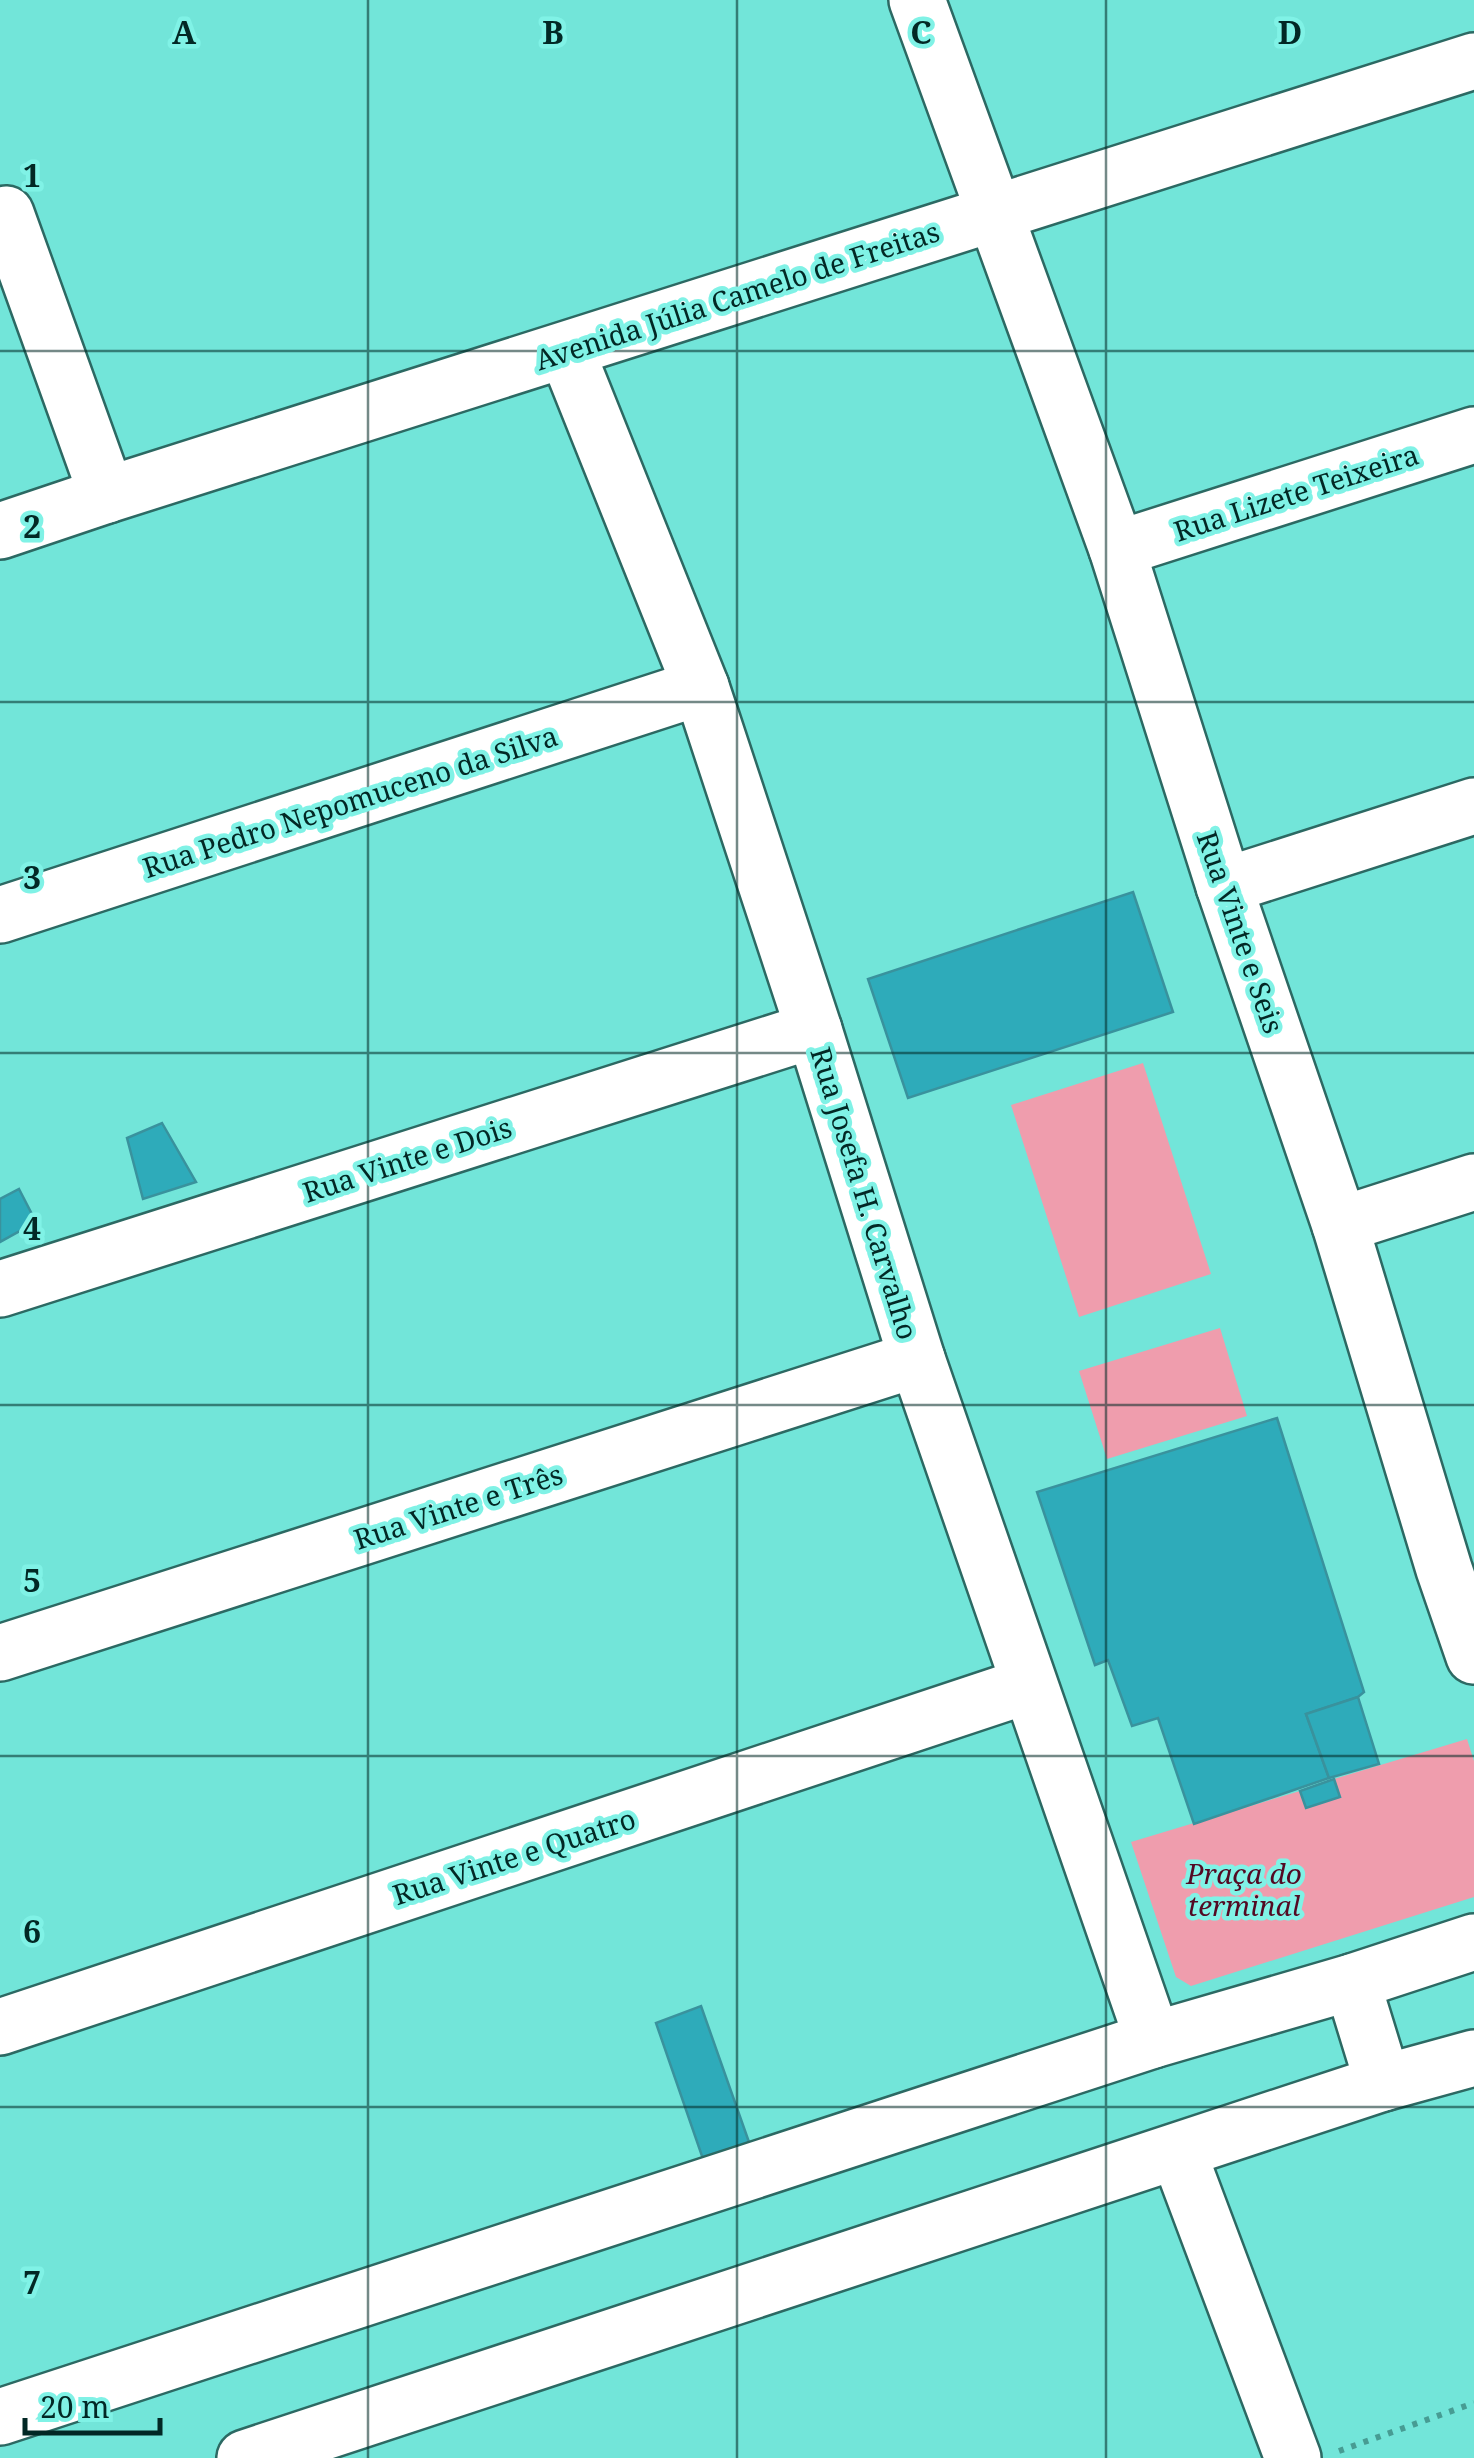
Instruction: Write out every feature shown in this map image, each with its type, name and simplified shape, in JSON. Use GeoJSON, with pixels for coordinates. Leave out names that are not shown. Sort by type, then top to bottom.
{"type":"FeatureCollection","features":[{"type":"Feature","properties":{"kind":"street","name":"Rua Vinte e Seis"},"geometry":{"type":"LineString","coordinates":[[917,0],[1118,549],[1224,886],[1459,1564],[1474,1656]]}},
{"type":"Feature","properties":{"kind":"street","name":"Avenida Júlia Camelo de Freitas"},"geometry":{"type":"LineString","coordinates":[[0,531],[1474,61]]}},
{"type":"Feature","properties":{"kind":"street"},"geometry":{"type":"LineString","coordinates":[[6,214],[107,494]]}},
{"type":"Feature","properties":{"kind":"street","name":"Rua Josefa H. Carvalho"},"geometry":{"type":"LineString","coordinates":[[566,350],[700,687],[917,1358],[1152,2040]]}},
{"type":"Feature","properties":{"kind":"street","name":"Rua Lizete Teixeira"},"geometry":{"type":"LineString","coordinates":[[1118,549],[1474,435]]}},
{"type":"Feature","properties":{"kind":"street","name":"Rua Pedro Nepomuceno da Silva"},"geometry":{"type":"LineString","coordinates":[[0,916],[700,687]]}},
{"type":"Feature","properties":{"kind":"street"},"geometry":{"type":"LineString","coordinates":[[1224,886],[1474,806]]}},
{"type":"Feature","properties":{"kind":"street","name":"Rua Vinte e Dois"},"geometry":{"type":"LineString","coordinates":[[0,1289],[814,1030]]}},
{"type":"Feature","properties":{"kind":"street"},"geometry":{"type":"LineString","coordinates":[[1340,1225],[1474,1182]]}},
{"type":"Feature","properties":{"kind":"street","name":"Rua Vinte e Três"},"geometry":{"type":"LineString","coordinates":[[0,1654],[917,1358]]}},
{"type":"Feature","properties":{"kind":"street","name":"Rua Vinte e Quatro"},"geometry":{"type":"LineString","coordinates":[[0,2027],[1028,1685]]}},
{"type":"Feature","properties":{"kind":"street"},"geometry":{"type":"LineString","coordinates":[[0,2417],[1152,2040],[1474,1942]]}},
{"type":"Feature","properties":{"kind":"street"},"geometry":{"type":"LineString","coordinates":[[1352,1982],[1383,2083]]}},
{"type":"Feature","properties":{"kind":"street"},"geometry":{"type":"LineString","coordinates":[[246,2458],[1383,2083],[1474,2058]]}},
{"type":"Feature","properties":{"kind":"street"},"geometry":{"type":"LineString","coordinates":[[1178,2152],[1314,2455]]}},
{"type":"Feature","properties":{"kind":"path"},"geometry":{"type":"LineString","coordinates":[[1314,2455],[1474,2402]]}},
{"type":"Feature","properties":{"kind":"green space"},"geometry":{"type":"Polygon","coordinates":[[[1143,1063],[1211,1274],[1079,1317],[1011,1105],[1143,1063]]]}},
{"type":"Feature","properties":{"kind":"green space"},"geometry":{"type":"Polygon","coordinates":[[[1220,1328],[1247,1416],[1107,1459],[1079,1371],[1220,1328]]]}},
{"type":"Feature","properties":{"kind":"green space","name":"Praça do terminal"},"geometry":{"type":"Polygon","coordinates":[[[1467,1739],[1474,1761],[1474,1897],[1191,1986],[1176,1977],[1131,1842],[1300,1791],[1307,1808],[1340,1797],[1334,1779],[1467,1739]]]}},
{"type":"Feature","properties":{"kind":"building"},"geometry":{"type":"Polygon","coordinates":[[[1133,892],[1173,1012],[908,1098],[868,979],[1133,892]]]}},
{"type":"Feature","properties":{"kind":"building"},"geometry":{"type":"Polygon","coordinates":[[[162,1123],[196,1182],[143,1199],[127,1138],[162,1123]]]}},
{"type":"Feature","properties":{"kind":"building"},"geometry":{"type":"Polygon","coordinates":[[[19,1189],[36,1222],[0,1242],[0,1199],[19,1189]]]}},
{"type":"Feature","properties":{"kind":"building"},"geometry":{"type":"Polygon","coordinates":[[[1277,1418],[1364,1692],[1306,1714],[1329,1778],[1194,1824],[1158,1718],[1132,1726],[1108,1660],[1095,1665],[1037,1492],[1277,1418]]]}},
{"type":"Feature","properties":{"kind":"building"},"geometry":{"type":"Polygon","coordinates":[[[1358,1697],[1379,1764],[1329,1778],[1306,1714],[1358,1697]]]}},
{"type":"Feature","properties":{"kind":"building"},"geometry":{"type":"Polygon","coordinates":[[[1334,1779],[1340,1797],[1306,1808],[1300,1791],[1334,1779]]]}},
{"type":"Feature","properties":{"kind":"building"},"geometry":{"type":"Polygon","coordinates":[[[701,2006],[750,2145],[703,2159],[656,2023],[701,2006]]]}}]}
